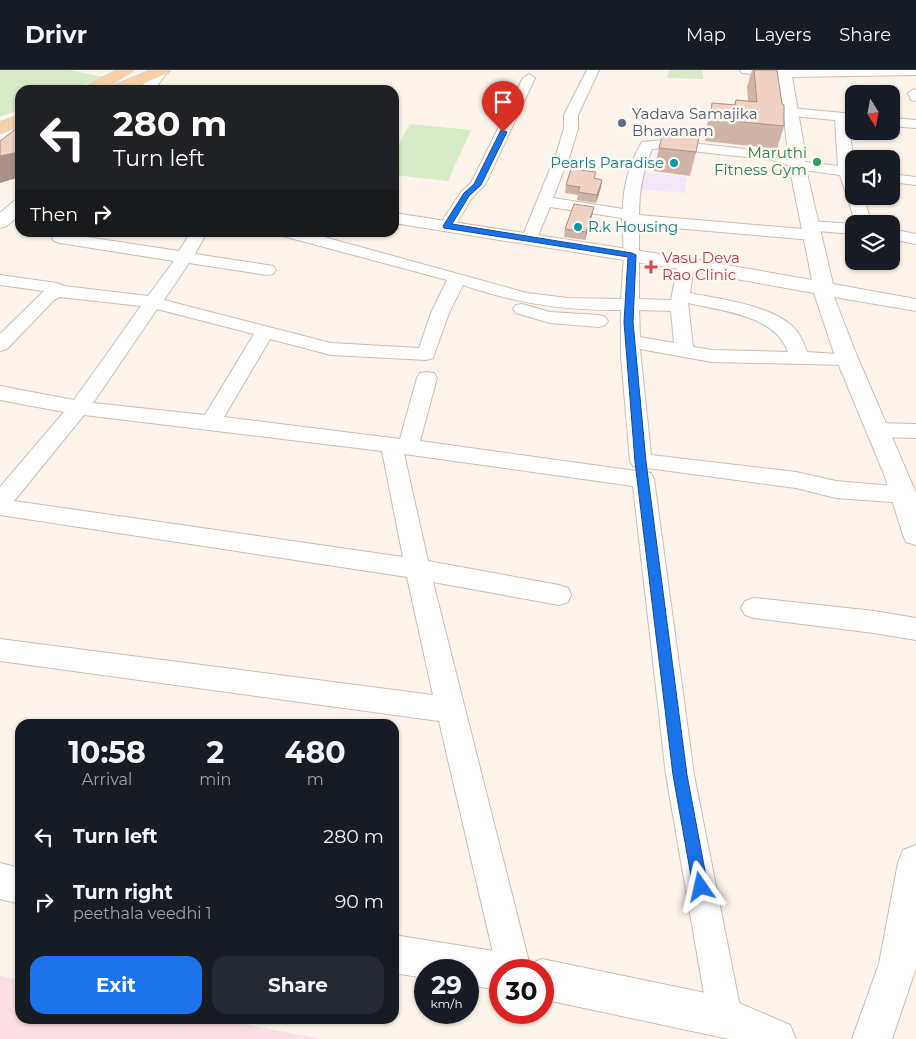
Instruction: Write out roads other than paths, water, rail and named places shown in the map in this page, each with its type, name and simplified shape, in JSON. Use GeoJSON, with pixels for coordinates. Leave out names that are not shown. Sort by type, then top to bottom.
{"type":"FeatureCollection","features":[{"type":"Feature","properties":{"kind":"main road"},"geometry":{"type":"LineString","coordinates":[[101,85],[127,70]]}},
{"type":"Feature","properties":{"kind":"main road"},"geometry":{"type":"LineString","coordinates":[[127,85],[162,70]]}},
{"type":"Feature","properties":{"kind":"main road"},"geometry":{"type":"LineString","coordinates":[[0,128],[15,122]]}},
{"type":"Feature","properties":{"kind":"main road"},"geometry":{"type":"LineString","coordinates":[[0,138],[15,131]]}},
{"type":"Feature","properties":{"kind":"street"},"geometry":{"type":"LineString","coordinates":[[150,85],[162,70]]}},
{"type":"Feature","properties":{"kind":"street"},"geometry":{"type":"LineString","coordinates":[[530,240],[566,147],[571,128],[571,115],[593,70]]}},
{"type":"Feature","properties":{"kind":"street"},"geometry":{"type":"LineString","coordinates":[[748,70],[784,72],[916,71]]}},
{"type":"Feature","properties":{"kind":"street"},"geometry":{"type":"LineString","coordinates":[[784,72],[789,91],[797,165],[827,304],[846,359],[905,495],[916,535]]}},
{"type":"Feature","properties":{"kind":"street"},"geometry":{"type":"LineString","coordinates":[[447,226],[466,195],[477,185],[529,78]]}},
{"type":"Feature","properties":{"kind":"street"},"geometry":{"type":"LineString","coordinates":[[916,94],[914,94],[916,98]]}},
{"type":"Feature","properties":{"kind":"street"},"geometry":{"type":"LineString","coordinates":[[790,112],[845,118]]}},
{"type":"Feature","properties":{"kind":"street"},"geometry":{"type":"LineString","coordinates":[[900,123],[916,124]]}},
{"type":"Feature","properties":{"kind":"street"},"geometry":{"type":"LineString","coordinates":[[725,1017],[680,775],[642,470],[629,322],[632,255],[631,197],[639,163],[647,145],[664,144],[744,152],[774,156],[797,165],[845,171]]}},
{"type":"Feature","properties":{"kind":"street"},"geometry":{"type":"LineString","coordinates":[[900,179],[916,181]]}},
{"type":"Feature","properties":{"kind":"street"},"geometry":{"type":"LineString","coordinates":[[0,204],[15,200]]}},
{"type":"Feature","properties":{"kind":"street"},"geometry":{"type":"LineString","coordinates":[[544,201],[630,217],[810,230],[845,229]]}},
{"type":"Feature","properties":{"kind":"street"},"geometry":{"type":"LineString","coordinates":[[0,222],[15,209]]}},
{"type":"Feature","properties":{"kind":"street"},"geometry":{"type":"LineString","coordinates":[[399,219],[686,264],[916,305]]}},
{"type":"Feature","properties":{"kind":"street"},"geometry":{"type":"LineString","coordinates":[[900,236],[916,239]]}},
{"type":"Feature","properties":{"kind":"street"},"geometry":{"type":"LineString","coordinates":[[0,502],[79,408],[184,258],[196,237]]}},
{"type":"Feature","properties":{"kind":"street"},"geometry":{"type":"LineString","coordinates":[[304,237],[457,278],[495,292],[507,301],[530,313],[544,317],[629,322],[680,301],[734,309],[782,327],[790,335],[800,358]]}},
{"type":"Feature","properties":{"kind":"street"},"geometry":{"type":"LineString","coordinates":[[60,238],[267,270]]}},
{"type":"Feature","properties":{"kind":"street"},"geometry":{"type":"LineString","coordinates":[[684,352],[680,301],[686,264]]}},
{"type":"Feature","properties":{"kind":"street"},"geometry":{"type":"LineString","coordinates":[[0,345],[48,296],[56,292],[67,291],[152,302],[331,349],[426,354],[440,313],[457,278]]}},
{"type":"Feature","properties":{"kind":"street"},"geometry":{"type":"LineString","coordinates":[[0,280],[57,288]]}},
{"type":"Feature","properties":{"kind":"street"},"geometry":{"type":"LineString","coordinates":[[629,322],[684,352],[712,356],[846,359]]}},
{"type":"Feature","properties":{"kind":"street"},"geometry":{"type":"LineString","coordinates":[[210,423],[265,331]]}},
{"type":"Feature","properties":{"kind":"street"},"geometry":{"type":"LineString","coordinates":[[427,378],[400,447],[417,569],[449,710],[511,959]]}},
{"type":"Feature","properties":{"kind":"street"},"geometry":{"type":"LineString","coordinates":[[0,393],[79,408],[400,447],[642,470],[796,480],[813,486],[905,495]]}},
{"type":"Feature","properties":{"kind":"street"},"geometry":{"type":"LineString","coordinates":[[878,430],[916,431]]}},
{"type":"Feature","properties":{"kind":"street"},"geometry":{"type":"LineString","coordinates":[[0,507],[417,569],[559,595]]}},
{"type":"Feature","properties":{"kind":"street"},"geometry":{"type":"LineString","coordinates":[[754,608],[874,622],[916,629]]}},
{"type":"Feature","properties":{"kind":"street"},"geometry":{"type":"LineString","coordinates":[[0,650],[449,710]]}},
{"type":"Feature","properties":{"kind":"street"},"geometry":{"type":"LineString","coordinates":[[872,1039],[898,964],[916,863]]}},
{"type":"Feature","properties":{"kind":"street"},"geometry":{"type":"LineString","coordinates":[[0,881],[15,885]]}},
{"type":"Feature","properties":{"kind":"street"},"geometry":{"type":"LineString","coordinates":[[399,955],[489,969]]}},
{"type":"Feature","properties":{"kind":"street"},"geometry":{"type":"LineString","coordinates":[[554,981],[725,1017],[776,1039]]}},
{"type":"Feature","properties":{"kind":"place","name":"Yadava Samajika Bhavanam"},"geometry":{"type":"Point","coordinates":[622,123]}},
{"type":"Feature","properties":{"kind":"place","name":"Maruthi Fitness Gym"},"geometry":{"type":"Point","coordinates":[817,162]}},
{"type":"Feature","properties":{"kind":"place","name":"Pearls Paradise"},"geometry":{"type":"Point","coordinates":[674,163]}},
{"type":"Feature","properties":{"kind":"place","name":"R.k Housing"},"geometry":{"type":"Point","coordinates":[578,227]}},
{"type":"Feature","properties":{"kind":"place","name":"Vasu Deva Rao Clinic"},"geometry":{"type":"Point","coordinates":[651,267]}}]}
